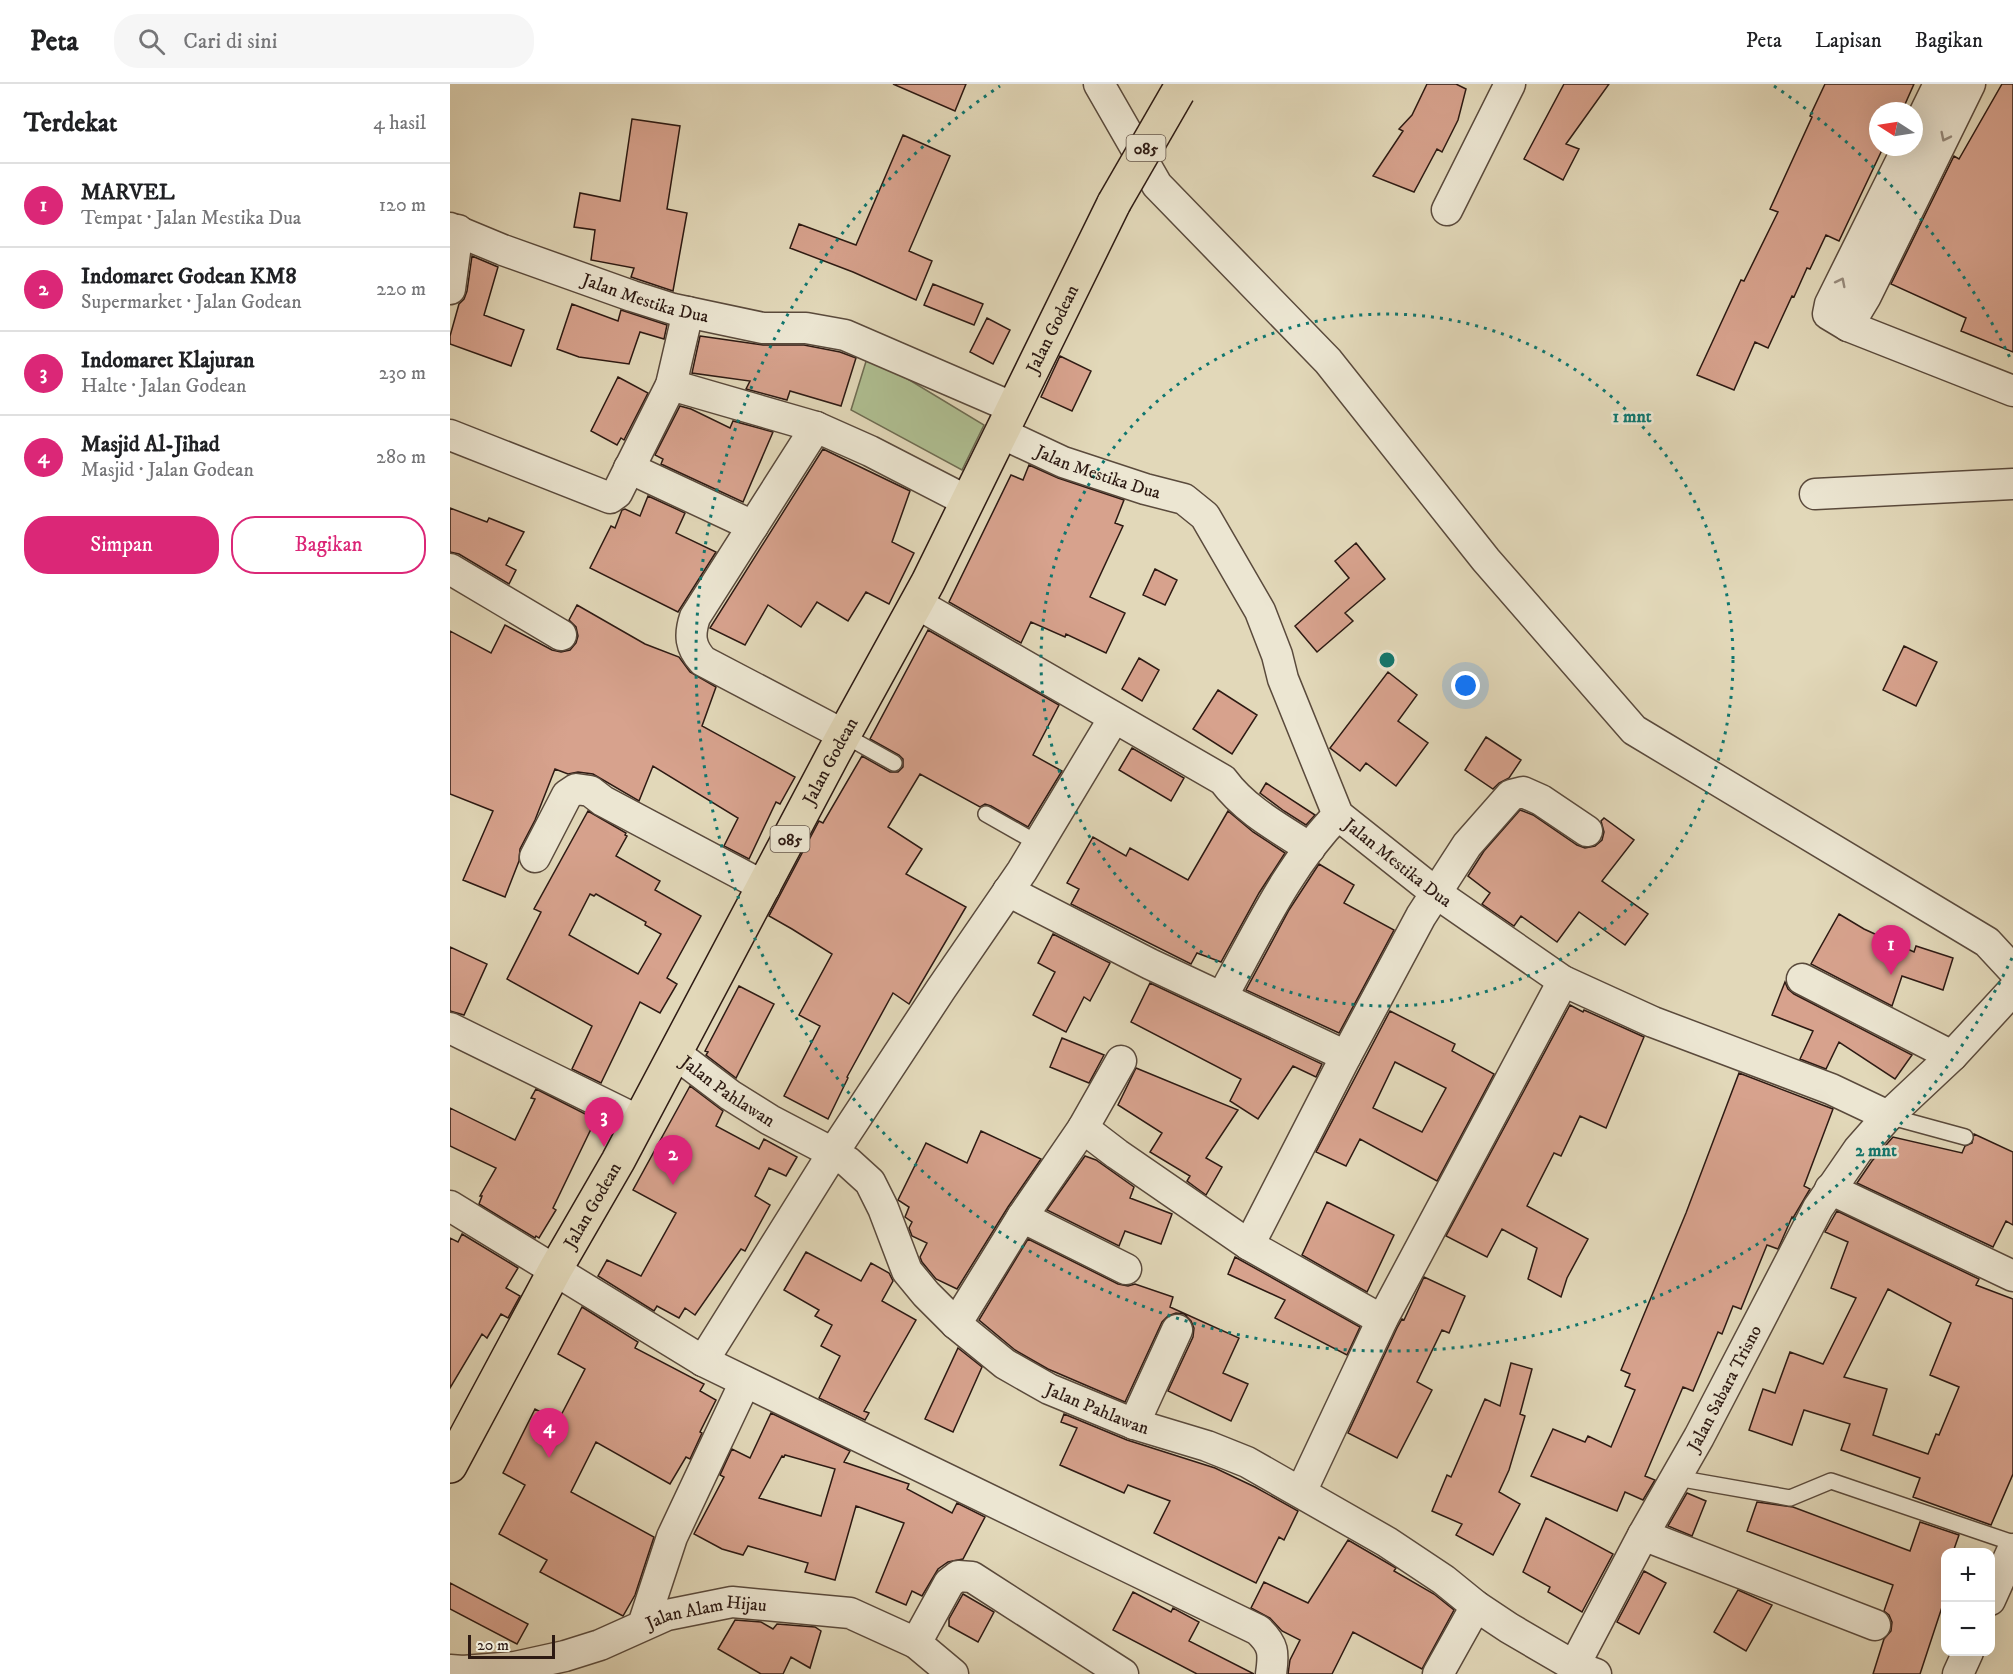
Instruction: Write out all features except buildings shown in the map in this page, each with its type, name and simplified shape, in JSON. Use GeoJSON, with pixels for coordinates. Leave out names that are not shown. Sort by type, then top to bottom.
{"type":"FeatureCollection","features":[{"type":"Feature","properties":{"kind":"main road","name":"Jalan Godean"},"geometry":{"type":"LineString","coordinates":[[450,1466],[555,1270],[676,1054],[916,603],[1114,203],[1180,88]]}},
{"type":"Feature","properties":{"kind":"street"},"geometry":{"type":"LineString","coordinates":[[1099,84],[1157,185],[1329,361],[1486,560],[1634,729],[1986,942],[2013,970]]}},
{"type":"Feature","properties":{"kind":"street"},"geometry":{"type":"LineString","coordinates":[[1447,210],[1510,84]]}},
{"type":"Feature","properties":{"kind":"street"},"geometry":{"type":"LineString","coordinates":[[1923,117],[1940,84]]}},
{"type":"Feature","properties":{"kind":"street"},"geometry":{"type":"LineString","coordinates":[[1848,326],[1866,296],[1970,84]]}},
{"type":"Feature","properties":{"kind":"street"},"geometry":{"type":"LineString","coordinates":[[1904,156],[1828,309],[1828,314],[1848,326],[2010,383]]}},
{"type":"Feature","properties":{"kind":"street"},"geometry":{"type":"LineString","coordinates":[[450,289],[454,229]]}},
{"type":"Feature","properties":{"kind":"street","name":"Jalan Mestika Dua"},"geometry":{"type":"LineString","coordinates":[[454,229],[503,250],[632,296],[688,312],[763,328],[806,328],[845,335],[1008,420],[1063,462],[1145,489],[1184,499],[1205,516],[1260,611],[1283,679],[1326,829],[1428,905],[1563,981],[1653,1022],[1831,1089],[1888,1116]]}},
{"type":"Feature","properties":{"kind":"street"},"geometry":{"type":"LineString","coordinates":[[450,435],[610,498],[617,493],[671,385],[688,312]]}},
{"type":"Feature","properties":{"kind":"street"},"geometry":{"type":"LineString","coordinates":[[671,385],[816,427],[870,451],[968,501]]}},
{"type":"Feature","properties":{"kind":"street"},"geometry":{"type":"LineString","coordinates":[[816,427],[695,617],[691,630],[691,642],[695,652],[703,661],[844,735]]}},
{"type":"Feature","properties":{"kind":"street"},"geometry":{"type":"LineString","coordinates":[[629,468],[753,526]]}},
{"type":"Feature","properties":{"kind":"street"},"geometry":{"type":"LineString","coordinates":[[1815,494],[2013,484]]}},
{"type":"Feature","properties":{"kind":"street"},"geometry":{"type":"LineString","coordinates":[[450,569],[561,635]]}},
{"type":"Feature","properties":{"kind":"street"},"geometry":{"type":"LineString","coordinates":[[916,603],[1223,780],[1249,808],[1326,829],[1278,898],[1222,997]]}},
{"type":"Feature","properties":{"kind":"street"},"geometry":{"type":"LineString","coordinates":[[704,1361],[833,1153],[1039,844],[1114,718]]}},
{"type":"Feature","properties":{"kind":"street"},"geometry":{"type":"LineString","coordinates":[[535,857],[567,795],[576,789],[590,791],[603,801],[765,887]]}},
{"type":"Feature","properties":{"kind":"street"},"geometry":{"type":"LineString","coordinates":[[1250,1245],[1346,1056],[1428,905],[1467,845],[1511,795],[1523,792],[1541,800],[1587,831]]}},
{"type":"Feature","properties":{"kind":"street"},"geometry":{"type":"LineString","coordinates":[[1008,891],[1150,964],[1346,1056]]}},
{"type":"Feature","properties":{"kind":"street"},"geometry":{"type":"LineString","coordinates":[[1802,979],[1952,1056]]}},
{"type":"Feature","properties":{"kind":"street"},"geometry":{"type":"LineString","coordinates":[[1301,1492],[1382,1320],[1563,981]]}},
{"type":"Feature","properties":{"kind":"street","name":"Jalan Sabara Trisno"},"geometry":{"type":"LineString","coordinates":[[1585,1670],[1643,1535],[1677,1478],[1818,1208],[1858,1150],[1888,1116],[1952,1056],[2013,990]]}},
{"type":"Feature","properties":{"kind":"street"},"geometry":{"type":"LineString","coordinates":[[450,1028],[639,1121]]}},
{"type":"Feature","properties":{"kind":"street","name":"Jalan Pahlawan"},"geometry":{"type":"LineString","coordinates":[[676,1054],[730,1095],[770,1120],[848,1162],[870,1182],[908,1271],[926,1294],[956,1324],[1005,1364],[1049,1389],[1134,1424],[1217,1450],[1246,1462],[1387,1542],[1444,1580],[1476,1606],[1585,1670]]}},
{"type":"Feature","properties":{"kind":"street"},"geometry":{"type":"LineString","coordinates":[[956,1324],[1022,1217],[1083,1128],[1121,1061]]}},
{"type":"Feature","properties":{"kind":"street"},"geometry":{"type":"LineString","coordinates":[[1083,1128],[1250,1245],[1382,1320]]}},
{"type":"Feature","properties":{"kind":"street"},"geometry":{"type":"LineString","coordinates":[[1830,1189],[2013,1276]]}},
{"type":"Feature","properties":{"kind":"street"},"geometry":{"type":"LineString","coordinates":[[450,1206],[704,1361],[1258,1630],[1268,1640],[1272,1649],[1271,1674]]}},
{"type":"Feature","properties":{"kind":"street"},"geometry":{"type":"LineString","coordinates":[[1022,1217],[1126,1269]]}},
{"type":"Feature","properties":{"kind":"street"},"geometry":{"type":"LineString","coordinates":[[1134,1424],[1177,1330]]}},
{"type":"Feature","properties":{"kind":"street"},"geometry":{"type":"LineString","coordinates":[[643,1625],[672,1537],[745,1382]]}},
{"type":"Feature","properties":{"kind":"street"},"geometry":{"type":"LineString","coordinates":[[1643,1535],[1875,1625]]}},
{"type":"Feature","properties":{"kind":"street"},"geometry":{"type":"LineString","coordinates":[[1995,1589],[2013,1549]]}},
{"type":"Feature","properties":{"kind":"street"},"geometry":{"type":"LineString","coordinates":[[916,1643],[949,1583],[958,1576],[972,1577],[1123,1674]]}},
{"type":"Feature","properties":{"kind":"street","name":"Jalan Alam Hijau"},"geometry":{"type":"LineString","coordinates":[[450,1670],[515,1667],[565,1656],[600,1645],[667,1615],[732,1602],[850,1613],[916,1643],[953,1674]]}},
{"type":"Feature","properties":{"kind":"street"},"geometry":{"type":"LineString","coordinates":[[1438,1674],[1476,1606]]}},
{"type":"Feature","properties":{"kind":"street"},"geometry":{"type":"LineString","coordinates":[[1958,1674],[1966,1656]]}},
{"type":"Feature","properties":{"kind":"lane"},"geometry":{"type":"LineString","coordinates":[[844,735],[894,763]]}},
{"type":"Feature","properties":{"kind":"lane"},"geometry":{"type":"LineString","coordinates":[[986,814],[1039,844]]}},
{"type":"Feature","properties":{"kind":"lane"},"geometry":{"type":"LineString","coordinates":[[1888,1116],[1965,1137]]}},
{"type":"Feature","properties":{"kind":"lane"},"geometry":{"type":"LineString","coordinates":[[1677,1478],[1790,1498],[1831,1481],[2013,1543]]}},
{"type":"Feature","properties":{"kind":"green space"},"geometry":{"type":"Polygon","coordinates":[[[868,355],[984,425],[962,470],[851,410],[868,355]]]}},
{"type":"Feature","properties":{"kind":"place","name":"MARVEL"},"geometry":{"type":"Point","coordinates":[1891,975]}},
{"type":"Feature","properties":{"kind":"place","name":"Indomaret Klajuran"},"geometry":{"type":"Point","coordinates":[604,1147]}},
{"type":"Feature","properties":{"kind":"place","name":"Indomaret Godean KM8"},"geometry":{"type":"Point","coordinates":[673,1185]}},
{"type":"Feature","properties":{"kind":"place","name":"Masjid Al-Jihad"},"geometry":{"type":"Point","coordinates":[549,1458]}}]}
